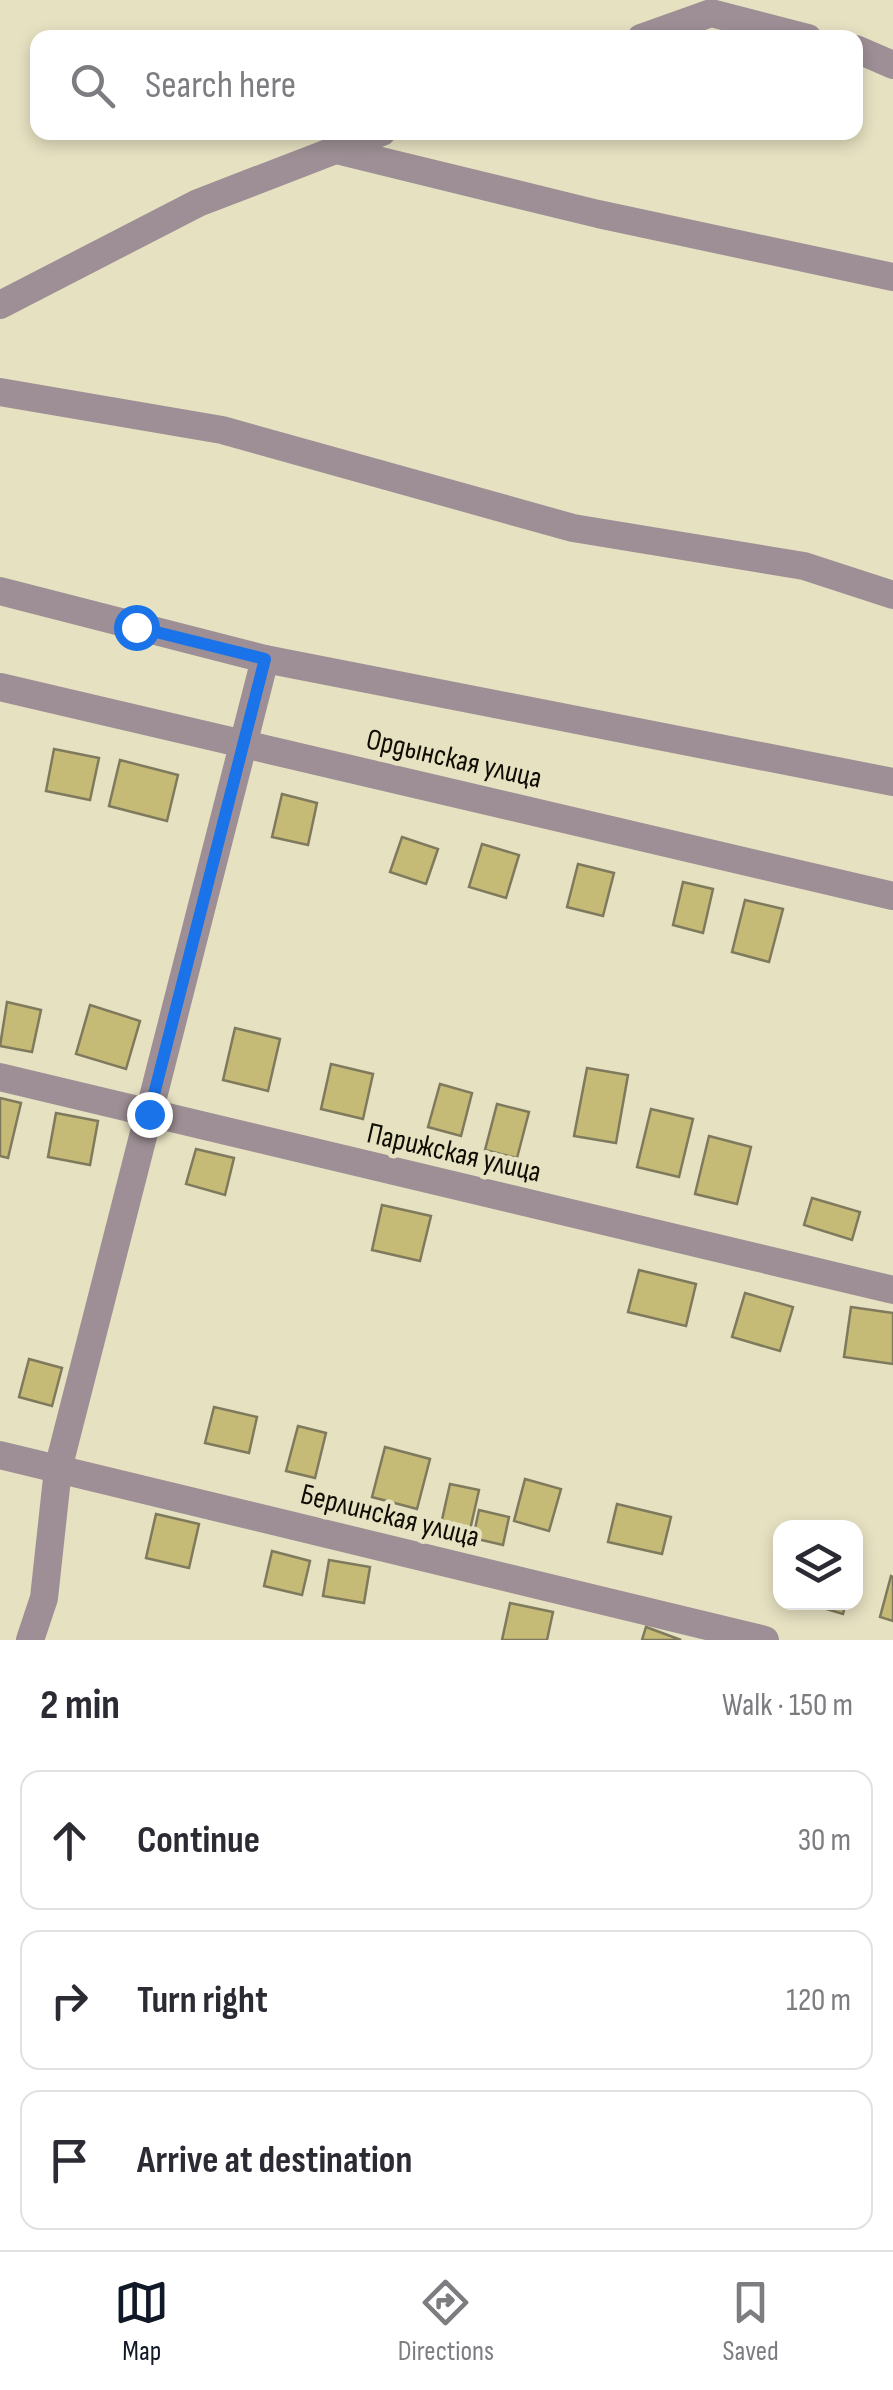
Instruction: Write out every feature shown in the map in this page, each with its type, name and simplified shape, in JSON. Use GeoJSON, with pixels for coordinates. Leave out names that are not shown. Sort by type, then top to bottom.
{"type":"FeatureCollection","features":[{"type":"Feature","properties":{"kind":"street"},"geometry":{"type":"LineString","coordinates":[[663,30],[711,13],[777,30]]}},
{"type":"Feature","properties":{"kind":"street"},"geometry":{"type":"LineString","coordinates":[[863,52],[893,66]]}},
{"type":"Feature","properties":{"kind":"street"},"geometry":{"type":"LineString","coordinates":[[0,304],[198,203],[362,140]]}},
{"type":"Feature","properties":{"kind":"street"},"geometry":{"type":"LineString","coordinates":[[336,150],[598,214],[893,277]]}},
{"type":"Feature","properties":{"kind":"street"},"geometry":{"type":"LineString","coordinates":[[0,392],[222,430],[573,528],[804,566],[893,595]]}},
{"type":"Feature","properties":{"kind":"street"},"geometry":{"type":"LineString","coordinates":[[0,591],[265,659],[893,782]]}},
{"type":"Feature","properties":{"kind":"street"},"geometry":{"type":"LineString","coordinates":[[30,1640],[44,1598],[58,1468],[265,659]]}},
{"type":"Feature","properties":{"kind":"street","name":"Ордынская улица"},"geometry":{"type":"LineString","coordinates":[[0,687],[893,896]]}},
{"type":"Feature","properties":{"kind":"street","name":"Парижская улица"},"geometry":{"type":"LineString","coordinates":[[0,1078],[893,1290]]}},
{"type":"Feature","properties":{"kind":"street","name":"Берлинская улица"},"geometry":{"type":"LineString","coordinates":[[0,1455],[765,1640]]}},
{"type":"Feature","properties":{"kind":"building"},"geometry":{"type":"Polygon","coordinates":[[[54,749],[99,758],[90,800],[46,791],[54,749]]]}},
{"type":"Feature","properties":{"kind":"building"},"geometry":{"type":"Polygon","coordinates":[[[120,760],[178,775],[167,821],[109,806],[120,760]]]}},
{"type":"Feature","properties":{"kind":"building"},"geometry":{"type":"Polygon","coordinates":[[[282,794],[317,803],[308,845],[272,837],[282,794]]]}},
{"type":"Feature","properties":{"kind":"building"},"geometry":{"type":"Polygon","coordinates":[[[402,837],[438,849],[426,884],[390,872],[402,837]]]}},
{"type":"Feature","properties":{"kind":"building"},"geometry":{"type":"Polygon","coordinates":[[[482,844],[519,855],[506,898],[469,887],[482,844]]]}},
{"type":"Feature","properties":{"kind":"building"},"geometry":{"type":"Polygon","coordinates":[[[578,864],[614,873],[603,916],[567,907],[578,864]]]}},
{"type":"Feature","properties":{"kind":"building"},"geometry":{"type":"Polygon","coordinates":[[[683,882],[713,889],[703,933],[673,925],[683,882]]]}},
{"type":"Feature","properties":{"kind":"building"},"geometry":{"type":"Polygon","coordinates":[[[745,900],[783,909],[769,962],[732,952],[745,900]]]}},
{"type":"Feature","properties":{"kind":"building"},"geometry":{"type":"Polygon","coordinates":[[[7,1002],[41,1010],[32,1052],[0,1046],[7,1002]]]}},
{"type":"Feature","properties":{"kind":"building"},"geometry":{"type":"Polygon","coordinates":[[[90,1005],[140,1021],[126,1069],[76,1054],[90,1005]]]}},
{"type":"Feature","properties":{"kind":"building"},"geometry":{"type":"Polygon","coordinates":[[[235,1028],[280,1039],[268,1091],[223,1080],[235,1028]]]}},
{"type":"Feature","properties":{"kind":"building"},"geometry":{"type":"Polygon","coordinates":[[[331,1064],[373,1074],[363,1119],[321,1109],[331,1064]]]}},
{"type":"Feature","properties":{"kind":"building"},"geometry":{"type":"Polygon","coordinates":[[[587,1068],[628,1075],[616,1143],[574,1136],[587,1068]]]}},
{"type":"Feature","properties":{"kind":"building"},"geometry":{"type":"Polygon","coordinates":[[[440,1084],[472,1093],[461,1136],[428,1127],[440,1084]]]}},
{"type":"Feature","properties":{"kind":"building"},"geometry":{"type":"Polygon","coordinates":[[[0,1098],[21,1103],[8,1158],[0,1156],[0,1098]]]}},
{"type":"Feature","properties":{"kind":"building"},"geometry":{"type":"Polygon","coordinates":[[[497,1104],[529,1112],[517,1158],[485,1150],[497,1104]]]}},
{"type":"Feature","properties":{"kind":"building"},"geometry":{"type":"Polygon","coordinates":[[[651,1109],[693,1119],[679,1177],[637,1167],[651,1109]]]}},
{"type":"Feature","properties":{"kind":"building"},"geometry":{"type":"Polygon","coordinates":[[[56,1113],[98,1121],[90,1165],[48,1157],[56,1113]]]}},
{"type":"Feature","properties":{"kind":"building"},"geometry":{"type":"Polygon","coordinates":[[[709,1136],[751,1147],[737,1204],[695,1194],[709,1136]]]}},
{"type":"Feature","properties":{"kind":"building"},"geometry":{"type":"Polygon","coordinates":[[[196,1149],[234,1158],[225,1195],[186,1184],[196,1149]]]}},
{"type":"Feature","properties":{"kind":"building"},"geometry":{"type":"Polygon","coordinates":[[[812,1198],[860,1212],[852,1240],[804,1225],[812,1198]]]}},
{"type":"Feature","properties":{"kind":"building"},"geometry":{"type":"Polygon","coordinates":[[[382,1205],[431,1216],[420,1261],[372,1250],[382,1205]]]}},
{"type":"Feature","properties":{"kind":"building"},"geometry":{"type":"Polygon","coordinates":[[[639,1270],[696,1284],[686,1326],[628,1312],[639,1270]]]}},
{"type":"Feature","properties":{"kind":"building"},"geometry":{"type":"Polygon","coordinates":[[[745,1293],[793,1307],[780,1351],[732,1337],[745,1293]]]}},
{"type":"Feature","properties":{"kind":"building"},"geometry":{"type":"Polygon","coordinates":[[[851,1307],[893,1313],[893,1364],[844,1357],[851,1307]]]}},
{"type":"Feature","properties":{"kind":"building"},"geometry":{"type":"Polygon","coordinates":[[[29,1359],[62,1368],[52,1406],[19,1397],[29,1359]]]}},
{"type":"Feature","properties":{"kind":"building"},"geometry":{"type":"Polygon","coordinates":[[[214,1407],[257,1417],[249,1453],[205,1443],[214,1407]]]}},
{"type":"Feature","properties":{"kind":"building"},"geometry":{"type":"Polygon","coordinates":[[[298,1426],[326,1433],[315,1478],[286,1471],[298,1426]]]}},
{"type":"Feature","properties":{"kind":"building"},"geometry":{"type":"Polygon","coordinates":[[[385,1447],[430,1459],[417,1509],[372,1497],[385,1447]]]}},
{"type":"Feature","properties":{"kind":"building"},"geometry":{"type":"Polygon","coordinates":[[[525,1479],[561,1489],[549,1531],[514,1521],[525,1479]]]}},
{"type":"Feature","properties":{"kind":"building"},"geometry":{"type":"Polygon","coordinates":[[[450,1484],[479,1490],[468,1539],[439,1533],[450,1484]]]}},
{"type":"Feature","properties":{"kind":"building"},"geometry":{"type":"Polygon","coordinates":[[[617,1504],[671,1517],[662,1554],[608,1542],[617,1504]]]}},
{"type":"Feature","properties":{"kind":"building"},"geometry":{"type":"Polygon","coordinates":[[[479,1510],[509,1517],[503,1545],[473,1538],[479,1510]]]}},
{"type":"Feature","properties":{"kind":"building"},"geometry":{"type":"Polygon","coordinates":[[[156,1514],[199,1524],[189,1568],[146,1558],[156,1514]]]}},
{"type":"Feature","properties":{"kind":"building"},"geometry":{"type":"Polygon","coordinates":[[[272,1551],[310,1561],[302,1595],[264,1586],[272,1551]]]}},
{"type":"Feature","properties":{"kind":"building"},"geometry":{"type":"Polygon","coordinates":[[[329,1560],[370,1567],[364,1603],[323,1596],[329,1560]]]}},
{"type":"Feature","properties":{"kind":"building"},"geometry":{"type":"Polygon","coordinates":[[[893,1577],[893,1621],[880,1617],[893,1577]]]}},
{"type":"Feature","properties":{"kind":"building"},"geometry":{"type":"Polygon","coordinates":[[[510,1603],[553,1612],[547,1640],[502,1640],[510,1603]]]}},
{"type":"Feature","properties":{"kind":"building"},"geometry":{"type":"Polygon","coordinates":[[[646,1627],[681,1640],[642,1640],[646,1627]]]}},
{"type":"Feature","properties":{"kind":"route"},"geometry":{"type":"LineString","coordinates":[[136,627],[265,659],[149,1114]]}}]}
